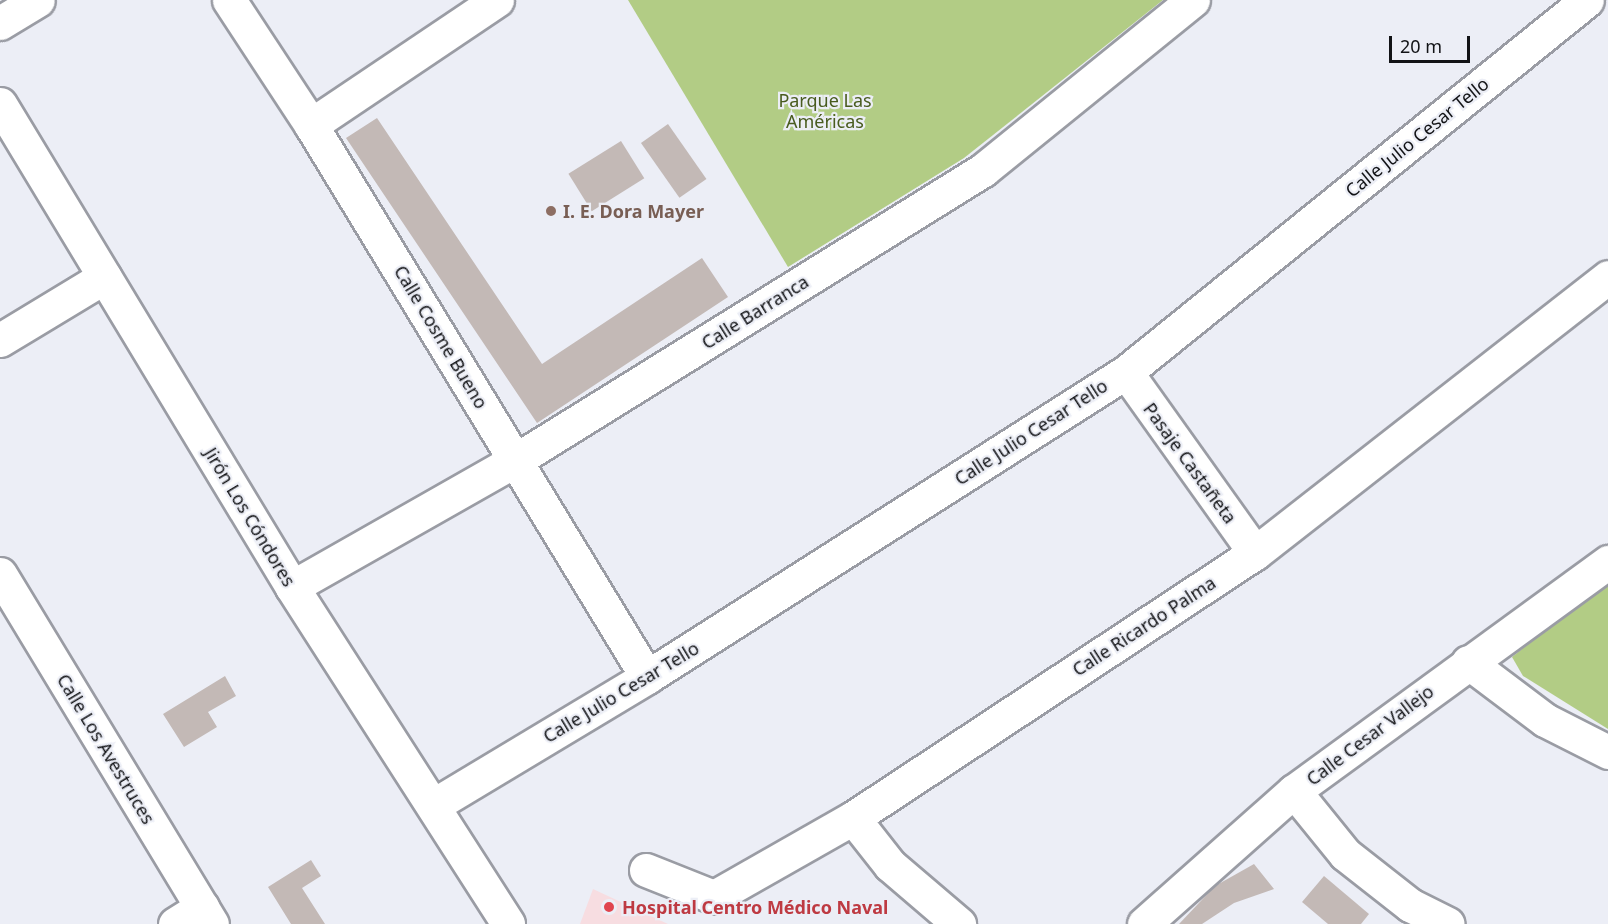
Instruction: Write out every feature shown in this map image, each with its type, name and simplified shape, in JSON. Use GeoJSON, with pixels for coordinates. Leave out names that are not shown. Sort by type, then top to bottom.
{"type":"FeatureCollection","features":[{"type":"Feature","properties":{"kind":"street"},"geometry":{"type":"LineString","coordinates":[[0,23],[38,0]]}},
{"type":"Feature","properties":{"kind":"street","name":"Calle Cosme Bueno"},"geometry":{"type":"LineString","coordinates":[[229,0],[311,125],[647,677]]}},
{"type":"Feature","properties":{"kind":"street"},"geometry":{"type":"LineString","coordinates":[[311,125],[497,0]]}},
{"type":"Feature","properties":{"kind":"street","name":"Calle Barranca"},"geometry":{"type":"LineString","coordinates":[[292,587],[516,460],[983,170],[1193,0]]}},
{"type":"Feature","properties":{"kind":"street","name":"Calle Julio Cesar Tello"},"geometry":{"type":"LineString","coordinates":[[434,805],[647,677],[1126,372],[1587,0]]}},
{"type":"Feature","properties":{"kind":"street","name":"Jirón Los Cóndores"},"geometry":{"type":"LineString","coordinates":[[0,104],[292,587],[434,805],[508,924]]}},
{"type":"Feature","properties":{"kind":"street"},"geometry":{"type":"LineString","coordinates":[[0,340],[104,277]]}},
{"type":"Feature","properties":{"kind":"street","name":"Calle Ricardo Palma"},"geometry":{"type":"LineString","coordinates":[[646,870],[714,897],[853,818],[1255,553],[1608,277]]}},
{"type":"Feature","properties":{"kind":"street","name":"Pasaje Castañeta"},"geometry":{"type":"LineString","coordinates":[[1126,372],[1255,553]]}},
{"type":"Feature","properties":{"kind":"street","name":"Calle Cesar Vallejo"},"geometry":{"type":"LineString","coordinates":[[1144,924],[1294,791],[1608,562]]}},
{"type":"Feature","properties":{"kind":"street","name":"Calle Los Avestruces"},"geometry":{"type":"LineString","coordinates":[[0,574],[196,918]]}},
{"type":"Feature","properties":{"kind":"street"},"geometry":{"type":"LineString","coordinates":[[1468,662],[1545,720],[1608,752]]}},
{"type":"Feature","properties":{"kind":"street"},"geometry":{"type":"LineString","coordinates":[[1294,791],[1345,854],[1410,905],[1448,924]]}},
{"type":"Feature","properties":{"kind":"street"},"geometry":{"type":"LineString","coordinates":[[853,818],[890,865],[959,924]]}},
{"type":"Feature","properties":{"kind":"shaded area","name":"Hospital Centro Médico Naval"},"geometry":{"type":"Polygon","coordinates":[[[593,889],[668,924],[580,924],[593,889]]]}},
{"type":"Feature","properties":{"kind":"green space","name":"Parque Las Américas"},"geometry":{"type":"Polygon","coordinates":[[[628,0],[1163,0],[964,158],[788,267],[628,0]]]}},
{"type":"Feature","properties":{"kind":"green space"},"geometry":{"type":"Polygon","coordinates":[[[1608,579],[1608,729],[1523,676],[1512,657],[1608,579]]]}},
{"type":"Feature","properties":{"kind":"building"},"geometry":{"type":"Polygon","coordinates":[[[377,118],[542,364],[702,258],[728,297],[537,423],[346,138],[377,118]]]}},
{"type":"Feature","properties":{"kind":"building"},"geometry":{"type":"Polygon","coordinates":[[[668,124],[706,179],[679,198],[641,143],[668,124]]]}},
{"type":"Feature","properties":{"kind":"building"},"geometry":{"type":"Polygon","coordinates":[[[621,141],[644,178],[592,211],[568,174],[621,141]]]}},
{"type":"Feature","properties":{"kind":"building"},"geometry":{"type":"Polygon","coordinates":[[[225,676],[236,696],[208,712],[217,727],[184,747],[163,714],[225,676]]]}},
{"type":"Feature","properties":{"kind":"building"},"geometry":{"type":"Polygon","coordinates":[[[311,860],[321,876],[302,888],[325,924],[291,924],[268,887],[311,860]]]}},
{"type":"Feature","properties":{"kind":"building"},"geometry":{"type":"Polygon","coordinates":[[[1254,864],[1274,889],[1234,903],[1202,924],[1179,924],[1215,886],[1254,864]]]}},
{"type":"Feature","properties":{"kind":"building"},"geometry":{"type":"Polygon","coordinates":[[[1324,876],[1369,914],[1361,924],[1328,924],[1302,902],[1324,876]]]}},
{"type":"Feature","properties":{"kind":"place","name":"I. E. Dora Mayer"},"geometry":{"type":"Point","coordinates":[551,211]}},
{"type":"Feature","properties":{"kind":"place","name":"Hospital Centro Médico Naval"},"geometry":{"type":"Point","coordinates":[609,907]}}]}
